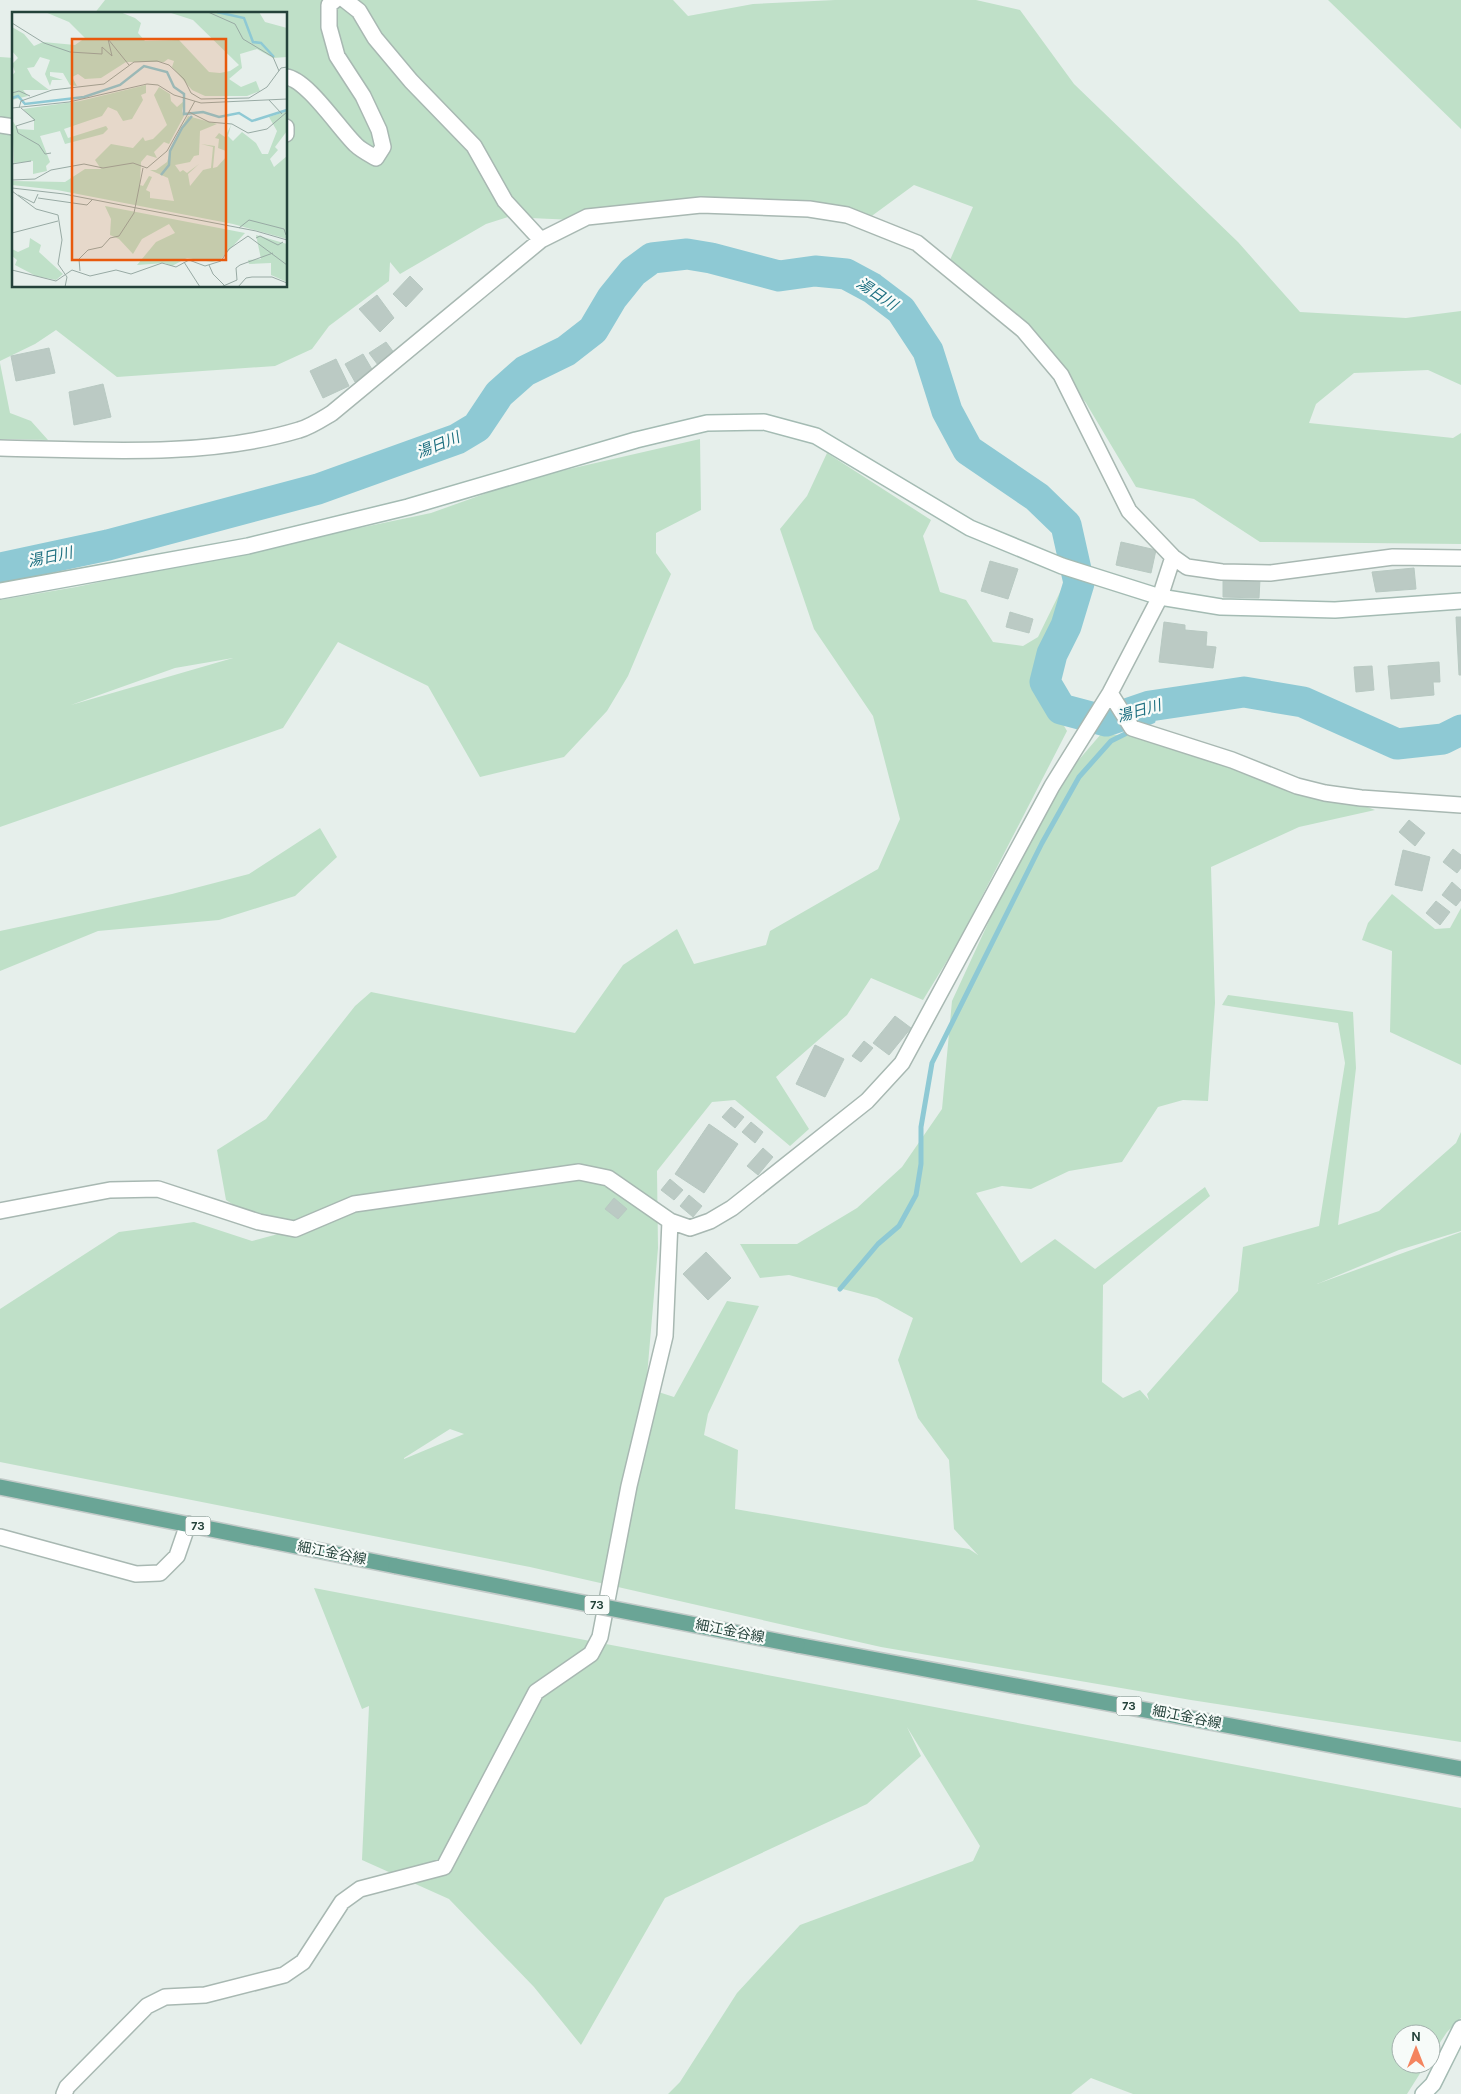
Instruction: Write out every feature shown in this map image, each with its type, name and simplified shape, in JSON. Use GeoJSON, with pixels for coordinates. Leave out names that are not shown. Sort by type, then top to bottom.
{"type":"FeatureCollection","features":[{"type":"Feature","properties":{"kind":"main road","name":"細江金谷線"},"geometry":{"type":"LineString","coordinates":[[0,1487],[797,1645],[1461,1769]]}},
{"type":"Feature","properties":{"kind":"street"},"geometry":{"type":"LineString","coordinates":[[288,78],[294,79],[323,106],[356,146],[376,158],[383,147],[379,130],[364,96],[337,56],[328,27],[329,6],[335,0]]}},
{"type":"Feature","properties":{"kind":"street"},"geometry":{"type":"LineString","coordinates":[[345,0],[359,11],[375,38],[411,81],[474,146],[505,201],[541,240]]}},
{"type":"Feature","properties":{"kind":"street"},"geometry":{"type":"LineString","coordinates":[[0,448],[183,448],[248,441],[300,430],[332,413],[541,240],[587,217],[701,205],[809,209],[847,215],[916,243],[1023,330],[1060,375],[1129,511],[1173,557],[1187,567],[1222,572],[1270,573],[1393,557],[1461,558]]}},
{"type":"Feature","properties":{"kind":"street"},"geometry":{"type":"LineString","coordinates":[[0,591],[248,546],[408,508],[636,440],[708,422],[764,422],[816,436],[970,528],[1062,566],[1160,596],[1221,607],[1335,610],[1461,601]]}},
{"type":"Feature","properties":{"kind":"street"},"geometry":{"type":"LineString","coordinates":[[0,1211],[110,1190],[158,1189],[259,1222],[295,1229],[354,1204],[580,1172],[608,1178],[670,1221],[690,1228],[710,1221],[732,1208],[867,1101],[902,1063],[1052,786],[1110,692],[1160,596],[1173,557]]}},
{"type":"Feature","properties":{"kind":"street"},"geometry":{"type":"LineString","coordinates":[[1110,692],[1132,728],[1232,760],[1297,786],[1361,798],[1461,804]]}},
{"type":"Feature","properties":{"kind":"street"},"geometry":{"type":"LineString","coordinates":[[64,2094],[67,2087],[147,2006],[165,1997],[205,1995],[284,1975],[303,1962],[342,1902],[360,1890],[444,1866],[536,1692],[591,1654],[600,1636],[629,1486],[665,1336],[670,1221]]}},
{"type":"Feature","properties":{"kind":"street"},"geometry":{"type":"LineString","coordinates":[[0,1537],[136,1574],[160,1573],[177,1556],[188,1524]]}},
{"type":"Feature","properties":{"kind":"street"},"geometry":{"type":"LineString","coordinates":[[1423,2094],[1433,2084],[1461,2028]]}},
{"type":"Feature","properties":{"kind":"green space"},"geometry":{"type":"Polygon","coordinates":[[[105,0],[673,0],[688,16],[753,4],[835,0],[976,0],[1020,10],[1074,84],[1238,242],[1300,312],[1406,318],[1461,311],[1461,385],[1428,370],[1354,373],[1316,404],[1309,423],[1453,438],[1461,433],[1461,544],[1260,542],[1194,499],[1136,487],[1086,403],[1018,315],[950,260],[973,207],[914,185],[869,218],[718,200],[574,220],[508,217],[486,224],[400,274],[390,262],[389,281],[329,326],[312,349],[275,366],[117,377],[56,330],[35,344],[0,361],[0,57],[12,58],[12,288],[288,288],[288,12],[96,12],[105,0]]]}},
{"type":"Feature","properties":{"kind":"green space"},"geometry":{"type":"Polygon","coordinates":[[[1328,0],[1461,0],[1461,129],[1328,0]]]}},
{"type":"Feature","properties":{"kind":"green space"},"geometry":{"type":"Polygon","coordinates":[[[0,363],[10,413],[31,421],[48,440],[0,439],[0,363]]]}},
{"type":"Feature","properties":{"kind":"green space"},"geometry":{"type":"Polygon","coordinates":[[[700,439],[701,510],[656,533],[656,553],[671,574],[628,676],[607,711],[564,757],[480,777],[428,686],[338,642],[283,728],[0,827],[0,600],[76,587],[431,513],[526,479],[700,439]],[[233,658],[175,668],[71,705],[233,658]]]}},
{"type":"Feature","properties":{"kind":"green space"},"geometry":{"type":"Polygon","coordinates":[[[827,453],[931,520],[923,536],[940,592],[966,600],[993,642],[1023,646],[1038,637],[1062,588],[1065,605],[1041,686],[1067,731],[958,943],[923,1000],[871,978],[847,1015],[776,1077],[809,1129],[790,1146],[735,1100],[712,1102],[657,1171],[658,1248],[646,1388],[674,1397],[727,1301],[759,1306],[708,1414],[704,1435],[738,1450],[735,1509],[969,1549],[978,1555],[954,1529],[949,1460],[918,1418],[898,1360],[913,1318],[877,1298],[789,1275],[760,1278],[740,1244],[797,1244],[857,1208],[902,1167],[942,1109],[952,1001],[1046,798],[1101,734],[1159,737],[1335,794],[1375,810],[1299,827],[1211,867],[1215,1003],[1208,1101],[1183,1100],[1158,1107],[1122,1162],[1069,1171],[1031,1189],[1002,1186],[976,1193],[1021,1263],[1055,1239],[1095,1269],[1205,1187],[1210,1196],[1103,1285],[1102,1382],[1123,1398],[1140,1390],[1149,1400],[1147,1394],[1238,1291],[1243,1247],[1319,1226],[1345,1063],[1338,1023],[1222,1005],[1228,995],[1353,1012],[1356,1068],[1338,1225],[1379,1211],[1456,1143],[1461,1132],[1461,1231],[1399,1250],[1317,1284],[1461,1232],[1461,1742],[1191,1700],[881,1647],[530,1567],[0,1462],[0,1309],[119,1232],[194,1222],[252,1241],[278,1234],[226,1200],[217,1150],[266,1119],[355,1006],[371,992],[575,1033],[623,965],[677,929],[694,964],[766,945],[770,931],[878,869],[900,819],[873,716],[814,629],[780,529],[807,496],[827,453]],[[450,1429],[404,1459],[464,1434],[450,1429]]]}},
{"type":"Feature","properties":{"kind":"green space"},"geometry":{"type":"Polygon","coordinates":[[[320,828],[337,857],[295,896],[219,920],[98,931],[0,971],[0,931],[172,894],[249,874],[320,828]]]}},
{"type":"Feature","properties":{"kind":"green space"},"geometry":{"type":"Polygon","coordinates":[[[1392,894],[1435,929],[1450,928],[1461,908],[1461,1065],[1390,1032],[1392,951],[1362,940],[1368,923],[1392,894]]]}},
{"type":"Feature","properties":{"kind":"green space"},"geometry":{"type":"Polygon","coordinates":[[[314,1588],[1461,1808],[1461,2018],[1441,2041],[1441,2024],[1391,2024],[1391,2074],[1420,2074],[1407,2094],[1133,2094],[1091,2078],[1071,2094],[668,2094],[680,2082],[737,1993],[800,1925],[973,1861],[980,1846],[907,1727],[921,1756],[867,1804],[665,1898],[581,2045],[534,1987],[449,1899],[362,1860],[369,1706],[362,1709],[314,1588]]]}},
{"type":"Feature","properties":{"kind":"building"},"geometry":{"type":"Polygon","coordinates":[[[410,276],[423,289],[406,307],[393,294],[410,276]]]}},
{"type":"Feature","properties":{"kind":"building"},"geometry":{"type":"Polygon","coordinates":[[[377,295],[394,318],[380,332],[359,309],[377,295]]]}},
{"type":"Feature","properties":{"kind":"building"},"geometry":{"type":"Polygon","coordinates":[[[386,342],[395,354],[378,365],[369,353],[386,342]]]}},
{"type":"Feature","properties":{"kind":"building"},"geometry":{"type":"Polygon","coordinates":[[[49,348],[55,373],[16,381],[11,356],[49,348]]]}},
{"type":"Feature","properties":{"kind":"building"},"geometry":{"type":"Polygon","coordinates":[[[363,354],[373,371],[355,382],[345,364],[363,354]]]}},
{"type":"Feature","properties":{"kind":"building"},"geometry":{"type":"Polygon","coordinates":[[[336,359],[349,386],[323,398],[310,371],[336,359]]]}},
{"type":"Feature","properties":{"kind":"building"},"geometry":{"type":"Polygon","coordinates":[[[103,384],[111,417],[74,425],[69,392],[103,384]]]}},
{"type":"Feature","properties":{"kind":"building"},"geometry":{"type":"Polygon","coordinates":[[[1121,542],[1156,550],[1151,573],[1116,565],[1121,542]]]}},
{"type":"Feature","properties":{"kind":"building"},"geometry":{"type":"Polygon","coordinates":[[[990,561],[1018,569],[1008,599],[981,591],[990,561]]]}},
{"type":"Feature","properties":{"kind":"building"},"geometry":{"type":"Polygon","coordinates":[[[1414,568],[1416,589],[1376,592],[1372,572],[1414,568]]]}},
{"type":"Feature","properties":{"kind":"building"},"geometry":{"type":"Polygon","coordinates":[[[1223,578],[1260,579],[1259,598],[1223,597],[1223,578]]]}},
{"type":"Feature","properties":{"kind":"building"},"geometry":{"type":"Polygon","coordinates":[[[1010,612],[1033,619],[1029,633],[1006,627],[1010,612]]]}},
{"type":"Feature","properties":{"kind":"building"},"geometry":{"type":"Polygon","coordinates":[[[1456,617],[1461,617],[1461,675],[1459,675],[1456,617]]]}},
{"type":"Feature","properties":{"kind":"building"},"geometry":{"type":"Polygon","coordinates":[[[1164,622],[1185,625],[1185,630],[1207,632],[1206,646],[1216,647],[1213,668],[1159,662],[1164,622]]]}},
{"type":"Feature","properties":{"kind":"building"},"geometry":{"type":"Polygon","coordinates":[[[1439,662],[1440,682],[1433,682],[1434,695],[1391,699],[1388,666],[1439,662]]]}},
{"type":"Feature","properties":{"kind":"building"},"geometry":{"type":"Polygon","coordinates":[[[1372,666],[1374,690],[1356,692],[1354,667],[1372,666]]]}},
{"type":"Feature","properties":{"kind":"building"},"geometry":{"type":"Polygon","coordinates":[[[1409,820],[1425,833],[1415,846],[1399,832],[1409,820]]]}},
{"type":"Feature","properties":{"kind":"building"},"geometry":{"type":"Polygon","coordinates":[[[1453,849],[1461,855],[1461,868],[1457,873],[1443,862],[1453,849]]]}},
{"type":"Feature","properties":{"kind":"building"},"geometry":{"type":"Polygon","coordinates":[[[1403,850],[1430,857],[1422,891],[1395,885],[1403,850]]]}},
{"type":"Feature","properties":{"kind":"building"},"geometry":{"type":"Polygon","coordinates":[[[1452,882],[1461,890],[1461,900],[1456,906],[1442,895],[1452,882]]]}},
{"type":"Feature","properties":{"kind":"building"},"geometry":{"type":"Polygon","coordinates":[[[1436,901],[1450,912],[1440,925],[1426,913],[1436,901]]]}},
{"type":"Feature","properties":{"kind":"building"},"geometry":{"type":"Polygon","coordinates":[[[895,1016],[911,1028],[889,1055],[873,1043],[895,1016]]]}},
{"type":"Feature","properties":{"kind":"building"},"geometry":{"type":"Polygon","coordinates":[[[864,1041],[873,1048],[861,1062],[852,1056],[864,1041]]]}},
{"type":"Feature","properties":{"kind":"building"},"geometry":{"type":"Polygon","coordinates":[[[815,1045],[844,1059],[825,1097],[796,1084],[815,1045]]]}},
{"type":"Feature","properties":{"kind":"building"},"geometry":{"type":"Polygon","coordinates":[[[731,1107],[744,1117],[735,1128],[722,1117],[731,1107]]]}},
{"type":"Feature","properties":{"kind":"building"},"geometry":{"type":"Polygon","coordinates":[[[751,1122],[763,1132],[755,1143],[742,1132],[751,1122]]]}},
{"type":"Feature","properties":{"kind":"building"},"geometry":{"type":"Polygon","coordinates":[[[709,1124],[738,1144],[704,1193],[675,1174],[709,1124]]]}},
{"type":"Feature","properties":{"kind":"building"},"geometry":{"type":"Polygon","coordinates":[[[763,1148],[773,1157],[758,1175],[747,1166],[763,1148]]]}},
{"type":"Feature","properties":{"kind":"building"},"geometry":{"type":"Polygon","coordinates":[[[670,1179],[683,1190],[674,1200],[661,1190],[670,1179]]]}},
{"type":"Feature","properties":{"kind":"building"},"geometry":{"type":"Polygon","coordinates":[[[689,1195],[702,1206],[693,1217],[680,1206],[689,1195]]]}},
{"type":"Feature","properties":{"kind":"building"},"geometry":{"type":"Polygon","coordinates":[[[614,1198],[627,1209],[618,1219],[605,1209],[614,1198]]]}},
{"type":"Feature","properties":{"kind":"building"},"geometry":{"type":"Polygon","coordinates":[[[706,1252],[731,1278],[708,1300],[683,1274],[706,1252]]]}},
{"type":"Feature","properties":{"kind":"waterway","name":"湯日川"},"geometry":{"type":"LineString","coordinates":[[0,568],[108,545],[318,489],[457,439],[477,427],[499,394],[525,371],[566,351],[593,330],[612,298],[633,272],[652,258],[687,254],[711,258],[779,276],[815,271],[846,274],[872,288],[901,310],[928,351],[947,411],[968,450],[1037,497],[1066,525],[1079,583],[1066,626],[1052,654],[1045,682],[1061,709],[1106,721],[1150,706],[1244,692],[1303,702],[1397,744],[1443,739],[1461,730]]}},
{"type":"Feature","properties":{"kind":"waterway"},"geometry":{"type":"LineString","coordinates":[[1141,726],[1153,721],[1150,706]]}},
{"type":"Feature","properties":{"kind":"waterway"},"geometry":{"type":"LineString","coordinates":[[840,1289],[878,1244],[899,1226],[916,1195],[921,1164],[921,1127],[932,1063],[1042,843],[1079,777],[1111,741],[1133,730]]}}]}
